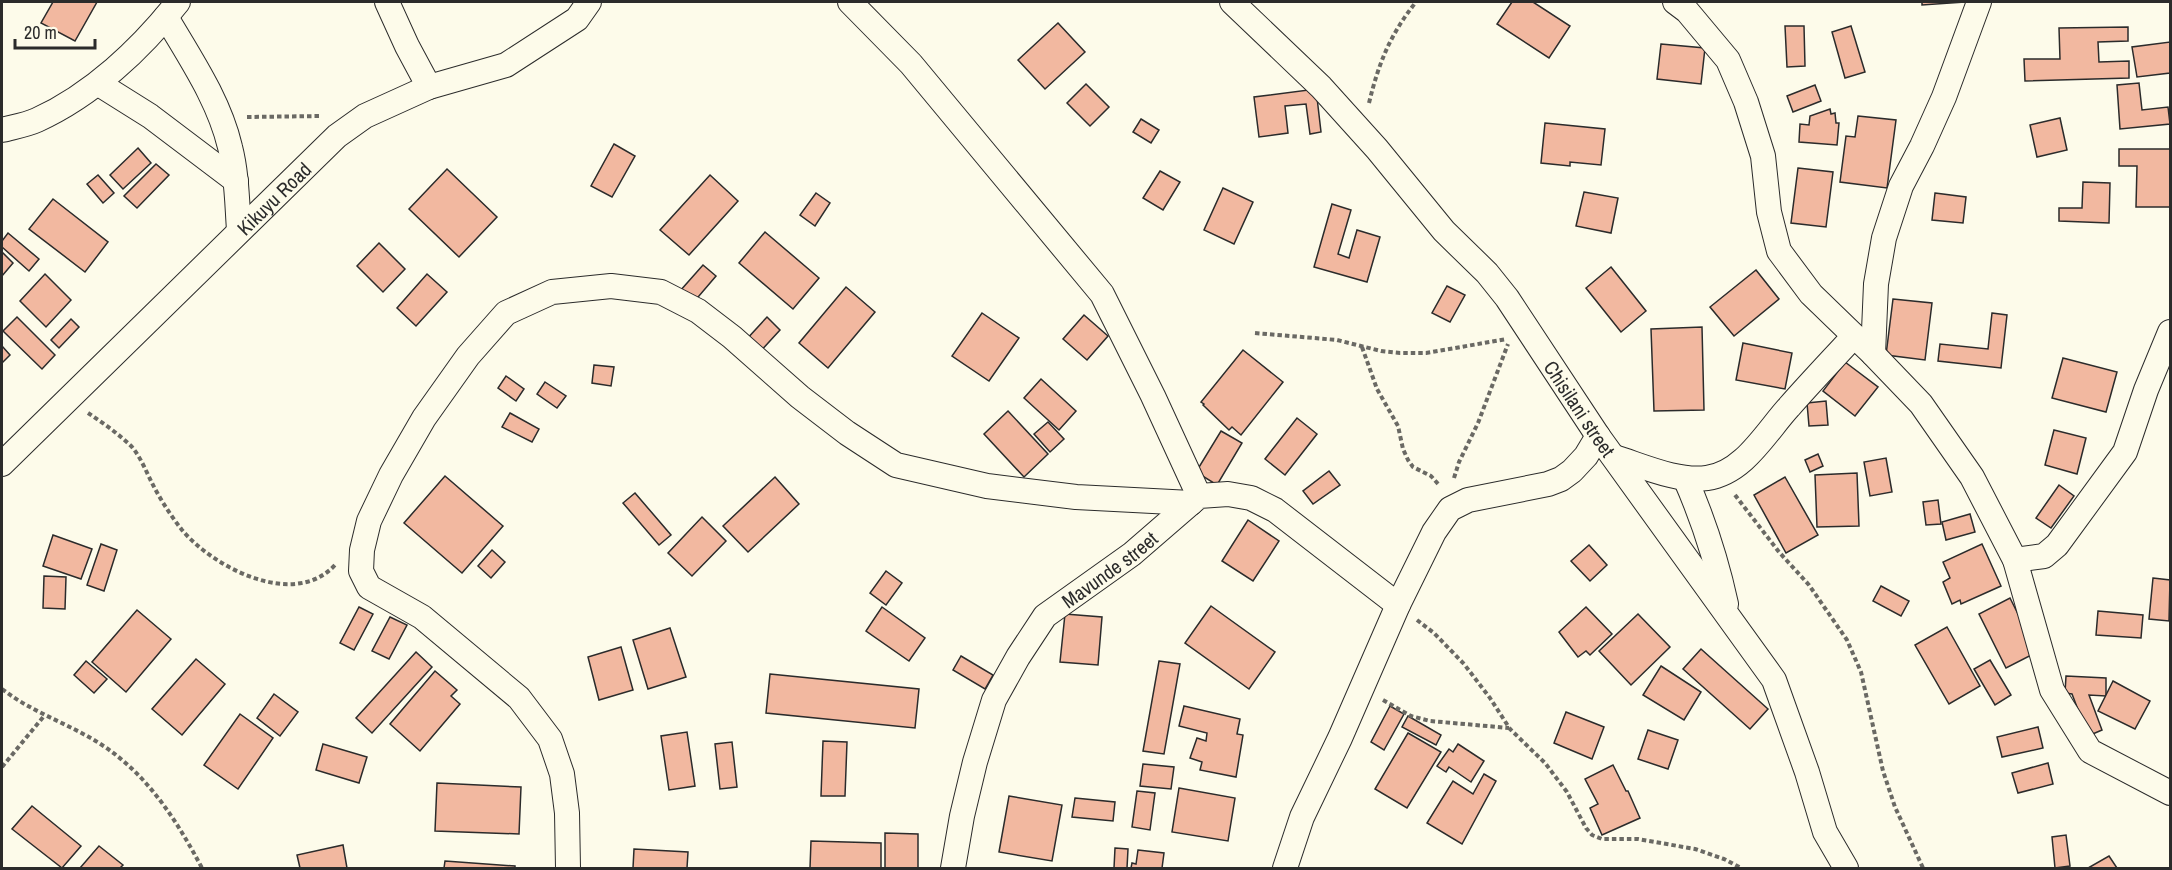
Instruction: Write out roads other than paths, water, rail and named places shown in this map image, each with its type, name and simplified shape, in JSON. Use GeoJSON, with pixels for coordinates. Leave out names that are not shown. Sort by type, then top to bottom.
{"type":"FeatureCollection","features":[{"type":"Feature","properties":{"kind":"street"},"geometry":{"type":"LineString","coordinates":[[387,2],[429,87]]}},
{"type":"Feature","properties":{"kind":"street","name":"Kikuyu Road"},"geometry":{"type":"LineString","coordinates":[[2,464],[337,136],[365,116],[429,87],[506,65],[577,19],[590,2]]}},
{"type":"Feature","properties":{"kind":"street"},"geometry":{"type":"LineString","coordinates":[[849,2],[911,64],[1102,294],[1153,396],[1195,500]]}},
{"type":"Feature","properties":{"kind":"street","name":"Chisilani street"},"geometry":{"type":"LineString","coordinates":[[1232,2],[1321,87],[1362,132],[1444,231],[1486,273],[1507,298],[1598,436],[1774,680],[1797,741],[1825,832],[1846,868]]}},
{"type":"Feature","properties":{"kind":"street"},"geometry":{"type":"LineString","coordinates":[[1675,2],[1687,11],[1728,60],[1746,102],[1762,156],[1769,212],[1779,251],[1811,294],[1921,404],[1965,468],[2015,560],[2052,690],[2090,751],[2170,793]]}},
{"type":"Feature","properties":{"kind":"street"},"geometry":{"type":"LineString","coordinates":[[1873,354],[1876,284],[1884,238],[1900,186],[1922,146],[1944,97],[1979,2]]}},
{"type":"Feature","properties":{"kind":"street"},"geometry":{"type":"LineString","coordinates":[[2,130],[36,121],[99,84],[172,9],[221,118],[230,147],[236,181],[239,231]]}},
{"type":"Feature","properties":{"kind":"street"},"geometry":{"type":"LineString","coordinates":[[99,84],[150,116],[236,181]]}},
{"type":"Feature","properties":{"kind":"street"},"geometry":{"type":"LineString","coordinates":[[568,868],[567,813],[562,774],[550,739],[519,698],[422,617],[369,587],[361,571],[362,550],[369,521],[424,417],[462,365],[506,313],[552,292],[611,286],[661,292],[698,311],[732,337],[800,397],[847,433],[896,465],[987,486],[1076,496],[1195,500],[1228,494],[1251,498],[1275,510],[1398,605]]}},
{"type":"Feature","properties":{"kind":"street"},"geometry":{"type":"LineString","coordinates":[[2015,560],[2044,556],[2057,545],[2125,452],[2145,390],[2170,332]]}},
{"type":"Feature","properties":{"kind":"street"},"geometry":{"type":"LineString","coordinates":[[1614,458],[1685,478],[1721,475],[1740,462],[1761,441],[1854,336]]}},
{"type":"Feature","properties":{"kind":"street"},"geometry":{"type":"LineString","coordinates":[[1285,868],[1302,817],[1340,738],[1398,605],[1434,532],[1450,509],[1468,500],[1548,484],[1561,479],[1586,456],[1598,436]]}},
{"type":"Feature","properties":{"kind":"street"},"geometry":{"type":"LineString","coordinates":[[1685,478],[1714,551],[1730,617]]}},
{"type":"Feature","properties":{"kind":"street","name":"Mavunde street"},"geometry":{"type":"LineString","coordinates":[[953,868],[964,805],[994,700],[1018,657],[1045,616],[1132,554],[1195,500]]}}]}
